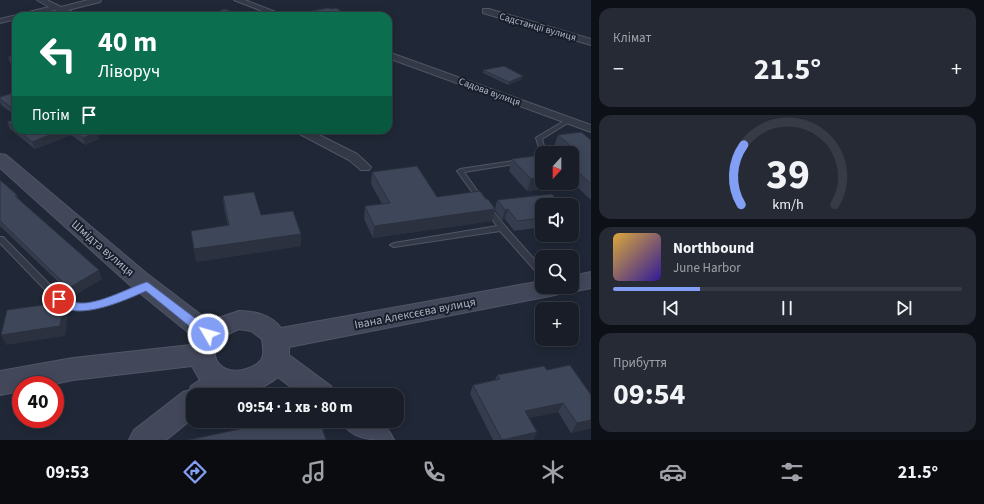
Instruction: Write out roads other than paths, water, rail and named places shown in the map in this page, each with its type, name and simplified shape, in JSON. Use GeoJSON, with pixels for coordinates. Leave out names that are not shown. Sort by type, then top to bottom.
{"type":"FeatureCollection","features":[{"type":"Feature","properties":{"kind":"street"},"geometry":{"type":"LineString","coordinates":[[41,0],[67,12]]}},
{"type":"Feature","properties":{"kind":"street"},"geometry":{"type":"LineString","coordinates":[[40,12],[97,0]]}},
{"type":"Feature","properties":{"kind":"street"},"geometry":{"type":"LineString","coordinates":[[238,0],[271,12]]}},
{"type":"Feature","properties":{"kind":"street","name":"Садстанції вулиця"},"geometry":{"type":"LineString","coordinates":[[486,11],[591,42]]}},
{"type":"Feature","properties":{"kind":"street"},"geometry":{"type":"LineString","coordinates":[[0,21],[12,18]]}},
{"type":"Feature","properties":{"kind":"street","name":"Садова вулиця"},"geometry":{"type":"LineString","coordinates":[[392,56],[591,128]]}},
{"type":"Feature","properties":{"kind":"street"},"geometry":{"type":"LineString","coordinates":[[308,134],[353,157],[365,167]]}},
{"type":"Feature","properties":{"kind":"street","name":"Шмідта вулиця"},"geometry":{"type":"LineString","coordinates":[[3,165],[147,286],[204,344]]}},
{"type":"Feature","properties":{"kind":"street"},"geometry":{"type":"LineString","coordinates":[[579,283],[591,280]]}},
{"type":"Feature","properties":{"kind":"street","name":"Івана Алексєєва вулиця"},"geometry":{"type":"LineString","coordinates":[[275,349],[535,291]]}},
{"type":"Feature","properties":{"kind":"street"},"geometry":{"type":"LineString","coordinates":[[275,349],[269,368],[264,372],[247,381],[233,382],[211,387],[210,373],[203,364],[204,344],[217,327],[228,322],[245,320],[261,324],[270,331],[275,349],[315,388]]}},
{"type":"Feature","properties":{"kind":"street"},"geometry":{"type":"LineString","coordinates":[[0,383],[204,344]]}},
{"type":"Feature","properties":{"kind":"street"},"geometry":{"type":"LineString","coordinates":[[144,440],[186,407]]}},
{"type":"Feature","properties":{"kind":"street"},"geometry":{"type":"LineString","coordinates":[[364,428],[379,440]]}},
{"type":"Feature","properties":{"kind":"lane"},"geometry":{"type":"LineString","coordinates":[[541,146],[539,138],[569,120]]}},
{"type":"Feature","properties":{"kind":"lane"},"geometry":{"type":"LineString","coordinates":[[527,161],[460,171],[502,228],[535,264]]}},
{"type":"Feature","properties":{"kind":"lane"},"geometry":{"type":"LineString","coordinates":[[394,245],[502,228]]}},
{"type":"Feature","properties":{"kind":"lane"},"geometry":{"type":"LineString","coordinates":[[0,239],[59,299],[70,306],[82,307],[115,300],[147,286]]}}]}
